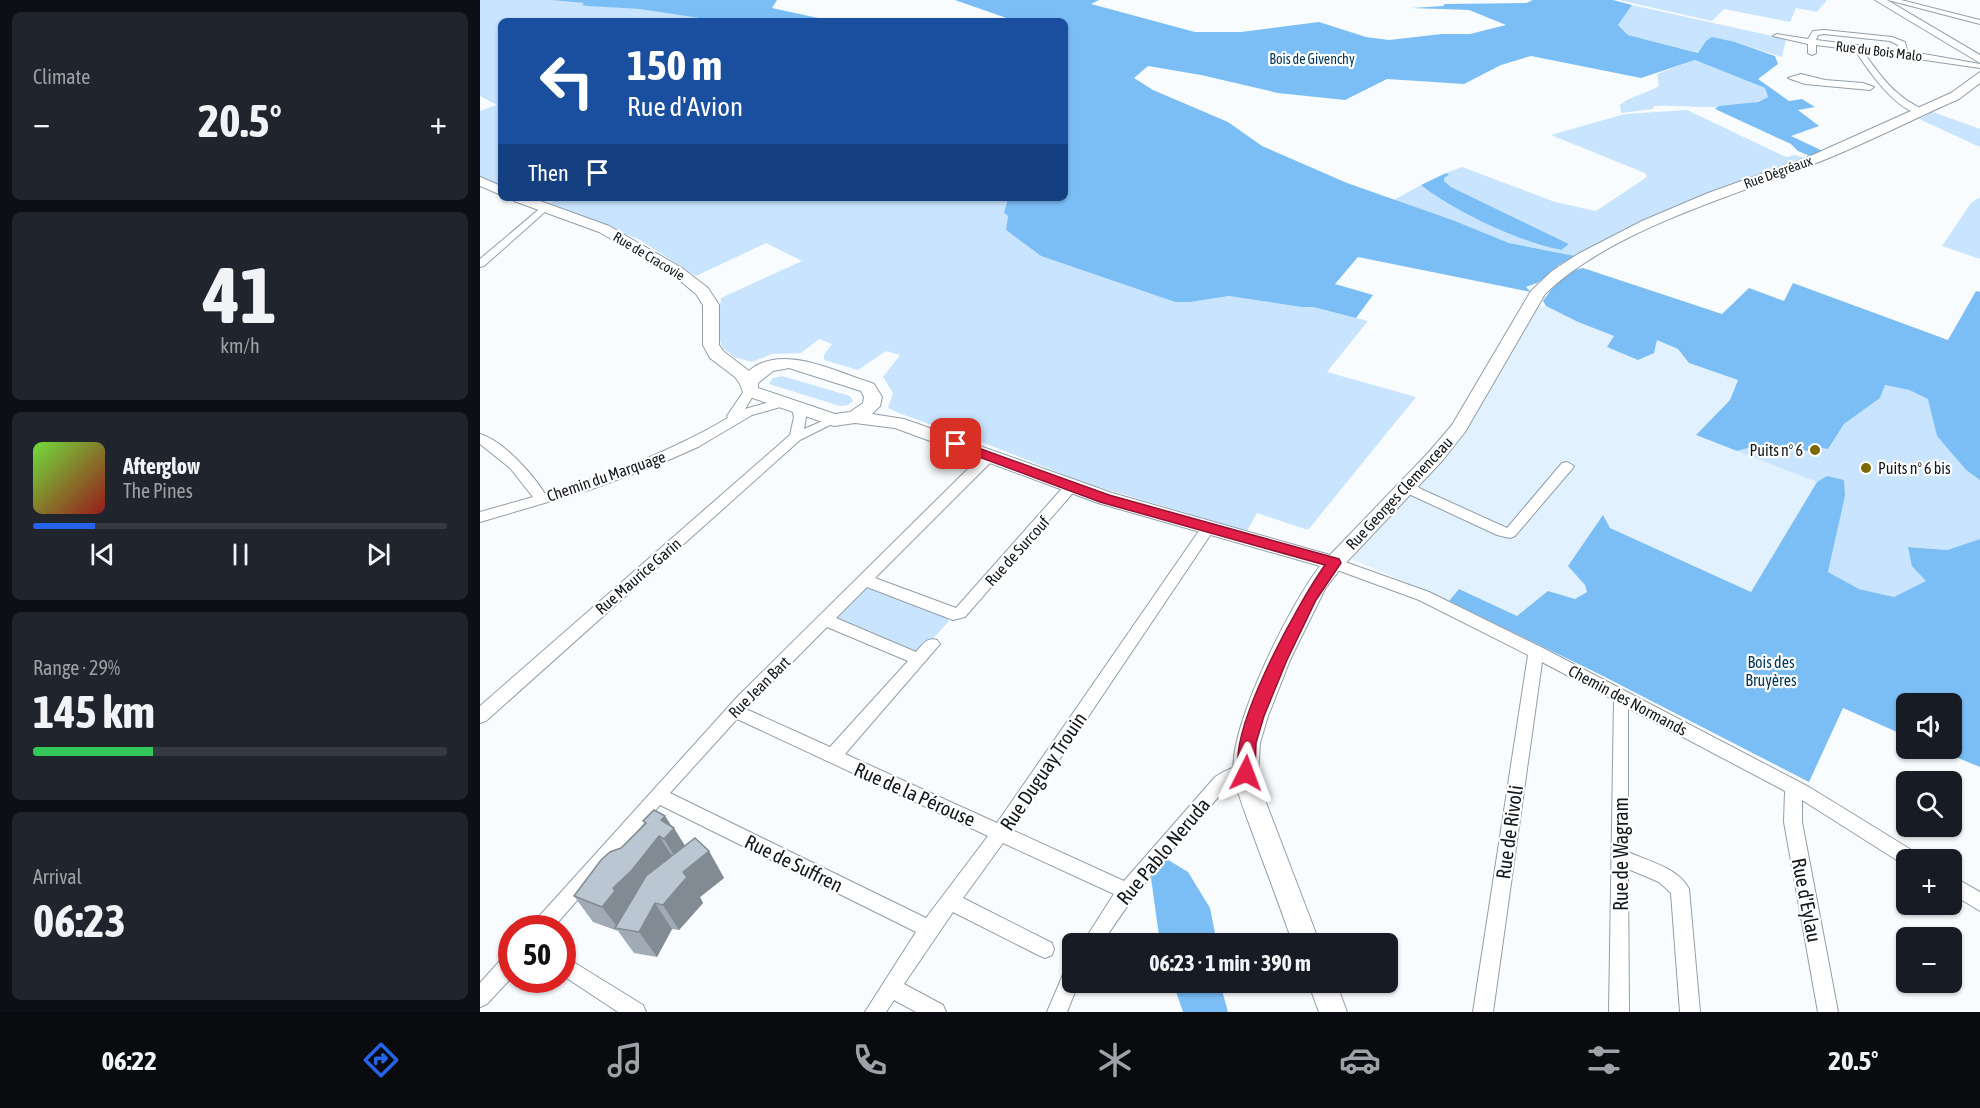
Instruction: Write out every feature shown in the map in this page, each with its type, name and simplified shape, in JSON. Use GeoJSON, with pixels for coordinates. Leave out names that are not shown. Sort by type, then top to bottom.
{"type":"FeatureCollection","features":[{"type":"Feature","properties":{"kind":"main road"},"geometry":{"type":"LineString","coordinates":[[1880,0],[1980,60]]}},
{"type":"Feature","properties":{"kind":"main road","name":"Rue Dégréaux"},"geometry":{"type":"LineString","coordinates":[[1573,263],[1677,211],[1811,161],[1922,112],[1960,93],[1980,76]]}},
{"type":"Feature","properties":{"kind":"main road"},"geometry":{"type":"LineString","coordinates":[[480,181],[498,189]]}},
{"type":"Feature","properties":{"kind":"main road","name":"Rue de Cracovie"},"geometry":{"type":"LineString","coordinates":[[526,201],[604,229],[669,266],[702,291],[711,304],[711,345],[716,354],[750,387]]}},
{"type":"Feature","properties":{"kind":"main road","name":"Rue Georges Clemenceau"},"geometry":{"type":"LineString","coordinates":[[1303,933],[1253,800],[1246,773],[1248,743],[1256,716],[1279,660],[1310,598],[1334,563],[1408,486],[1459,428],[1539,291],[1573,263]]}},
{"type":"Feature","properties":{"kind":"main road"},"geometry":{"type":"LineString","coordinates":[[725,361],[749,367],[790,363],[863,386],[871,392],[873,401],[898,423]]}},
{"type":"Feature","properties":{"kind":"main road"},"geometry":{"type":"LineString","coordinates":[[770,366],[756,374],[750,387],[780,403],[834,420],[855,417],[898,423],[1071,487],[1334,563]]}},
{"type":"Feature","properties":{"kind":"main road"},"geometry":{"type":"LineString","coordinates":[[855,417],[867,410],[873,401]]}},
{"type":"Feature","properties":{"kind":"main road"},"geometry":{"type":"LineString","coordinates":[[1326,993],[1333,1012]]}},
{"type":"Feature","properties":{"kind":"street"},"geometry":{"type":"LineString","coordinates":[[1892,0],[1980,22]]}},
{"type":"Feature","properties":{"kind":"street"},"geometry":{"type":"LineString","coordinates":[[1812,53],[1812,38],[1820,32],[1888,38],[1900,42],[1901,50],[1905,54]]}},
{"type":"Feature","properties":{"kind":"street","name":"Rue du Bois Malo"},"geometry":{"type":"LineString","coordinates":[[1777,36],[1857,50],[1905,54],[1980,66]]}},
{"type":"Feature","properties":{"kind":"street"},"geometry":{"type":"LineString","coordinates":[[1857,50],[1884,86],[1912,108],[1922,112]]}},
{"type":"Feature","properties":{"kind":"street"},"geometry":{"type":"LineString","coordinates":[[1821,81],[1870,87]]}},
{"type":"Feature","properties":{"kind":"street"},"geometry":{"type":"LineString","coordinates":[[480,264],[544,208]]}},
{"type":"Feature","properties":{"kind":"street","name":"Chemin du Marquage"},"geometry":{"type":"LineString","coordinates":[[726,423],[748,398],[750,387]]}},
{"type":"Feature","properties":{"kind":"street","name":"Chemin du Marquage"},"geometry":{"type":"LineString","coordinates":[[480,517],[650,463],[693,444],[726,423],[756,408],[780,403]]}},
{"type":"Feature","properties":{"kind":"street"},"geometry":{"type":"LineString","coordinates":[[796,437],[800,417],[798,409]]}},
{"type":"Feature","properties":{"kind":"street","name":"Rue Maurice Garin"},"geometry":{"type":"LineString","coordinates":[[480,716],[796,437],[834,420]]}},
{"type":"Feature","properties":{"kind":"street"},"geometry":{"type":"LineString","coordinates":[[480,438],[523,474],[535,487],[541,499]]}},
{"type":"Feature","properties":{"kind":"street","name":"Rue Jean Bart"},"geometry":{"type":"LineString","coordinates":[[553,915],[735,711],[988,457]]}},
{"type":"Feature","properties":{"kind":"street"},"geometry":{"type":"LineString","coordinates":[[1408,486],[1416,492],[1502,532],[1510,533],[1567,466]]}},
{"type":"Feature","properties":{"kind":"street","name":"Rue de Surcouf"},"geometry":{"type":"LineString","coordinates":[[865,580],[953,614],[960,613],[1071,487]]}},
{"type":"Feature","properties":{"kind":"street","name":"Rue Duguay Trouin"},"geometry":{"type":"LineString","coordinates":[[875,1012],[929,929],[1001,832],[1208,528]]}},
{"type":"Feature","properties":{"kind":"street","name":"Chemin des Normands"},"geometry":{"type":"LineString","coordinates":[[1334,563],[1425,596],[1536,651],[1792,787],[1896,851]]}},
{"type":"Feature","properties":{"kind":"street"},"geometry":{"type":"LineString","coordinates":[[825,620],[918,659]]}},
{"type":"Feature","properties":{"kind":"street"},"geometry":{"type":"LineString","coordinates":[[833,756],[932,644]]}},
{"type":"Feature","properties":{"kind":"street","name":"Rue de Rivoli"},"geometry":{"type":"LineString","coordinates":[[1483,1012],[1536,651]]}},
{"type":"Feature","properties":{"kind":"street","name":"Rue de Wagram"},"geometry":{"type":"LineString","coordinates":[[1619,1012],[1620,703],[1623,697]]}},
{"type":"Feature","properties":{"kind":"street","name":"Rue de la Pérouse"},"geometry":{"type":"LineString","coordinates":[[735,711],[1128,892]]}},
{"type":"Feature","properties":{"kind":"street","name":"Rue Pablo Neruda"},"geometry":{"type":"LineString","coordinates":[[1097,933],[1128,892],[1221,782],[1232,775],[1246,773]]}},
{"type":"Feature","properties":{"kind":"street","name":"Rue d'Eylau"},"geometry":{"type":"LineString","coordinates":[[1792,787],[1792,822],[1828,1012]]}},
{"type":"Feature","properties":{"kind":"street","name":"Rue de Suffren"},"geometry":{"type":"LineString","coordinates":[[659,796],[929,929]]}},
{"type":"Feature","properties":{"kind":"street"},"geometry":{"type":"LineString","coordinates":[[1620,857],[1665,876],[1680,889],[1690,1012]]}},
{"type":"Feature","properties":{"kind":"street"},"geometry":{"type":"LineString","coordinates":[[1962,890],[1980,902]]}},
{"type":"Feature","properties":{"kind":"street"},"geometry":{"type":"LineString","coordinates":[[949,901],[1045,949]]}},
{"type":"Feature","properties":{"kind":"street"},"geometry":{"type":"LineString","coordinates":[[576,973],[636,1012]]}},
{"type":"Feature","properties":{"kind":"street"},"geometry":{"type":"LineString","coordinates":[[480,997],[498,977]]}},
{"type":"Feature","properties":{"kind":"street"},"geometry":{"type":"LineString","coordinates":[[892,988],[936,1012]]}},
{"type":"Feature","properties":{"kind":"street"},"geometry":{"type":"LineString","coordinates":[[1057,1012],[1065,993]]}},
{"type":"Feature","properties":{"kind":"shaded area"},"geometry":{"type":"Polygon","coordinates":[[[480,0],[550,0],[700,18],[498,18],[498,185],[480,178],[480,111],[497,105],[480,96],[480,0]]]}},
{"type":"Feature","properties":{"kind":"shaded area"},"geometry":{"type":"Polygon","coordinates":[[[1619,0],[1827,0],[1817,12],[1796,8],[1790,22],[1724,9],[1712,21],[1619,0]]]}},
{"type":"Feature","properties":{"kind":"shaded area"},"geometry":{"type":"Polygon","coordinates":[[[1632,5],[1786,39],[1782,57],[1735,42],[1706,41],[1699,53],[1628,35],[1618,25],[1632,5]]]}},
{"type":"Feature","properties":{"kind":"shaded area"},"geometry":{"type":"Polygon","coordinates":[[[1695,60],[1765,88],[1768,97],[1727,107],[1654,106],[1653,109],[1621,113],[1620,105],[1624,102],[1659,86],[1657,74],[1695,60]]]}},
{"type":"Feature","properties":{"kind":"shaded area"},"geometry":{"type":"Polygon","coordinates":[[[1687,110],[1786,157],[1795,155],[1807,159],[1643,221],[1575,256],[1509,243],[1455,221],[1392,201],[1421,185],[1450,205],[1487,224],[1560,250],[1569,244],[1451,187],[1444,181],[1444,178],[1449,175],[1446,173],[1462,167],[1555,202],[1596,211],[1647,177],[1645,173],[1551,135],[1625,114],[1687,110]]]}},
{"type":"Feature","properties":{"kind":"shaded area"},"geometry":{"type":"Polygon","coordinates":[[[1933,112],[1980,129],[1980,147],[1919,119],[1933,112]]]}},
{"type":"Feature","properties":{"kind":"shaded area"},"geometry":{"type":"Polygon","coordinates":[[[1980,197],[1980,259],[1942,246],[1971,203],[1980,197]]]}},
{"type":"Feature","properties":{"kind":"shaded area"},"geometry":{"type":"Polygon","coordinates":[[[554,201],[1007,201],[1004,213],[1008,216],[1006,230],[1041,256],[1175,302],[1229,296],[1313,307],[1368,321],[1327,372],[1416,397],[1308,530],[1257,513],[1247,531],[1085,483],[888,408],[893,393],[883,377],[900,355],[886,351],[858,370],[824,360],[824,355],[832,344],[819,339],[801,353],[772,354],[752,362],[734,357],[722,347],[720,340],[718,326],[721,298],[802,261],[766,243],[696,276],[640,240],[550,203],[554,201]]]}},
{"type":"Feature","properties":{"kind":"shaded area"},"geometry":{"type":"Polygon","coordinates":[[[1539,306],[1546,306],[1614,336],[1607,347],[1656,339],[1678,349],[1689,363],[1738,380],[1730,400],[1696,435],[1817,482],[1751,592],[1610,528],[1585,585],[1587,592],[1575,599],[1548,591],[1517,616],[1459,589],[1449,601],[1349,558],[1466,428],[1539,306]]]}},
{"type":"Feature","properties":{"kind":"shaded area"},"geometry":{"type":"Polygon","coordinates":[[[782,376],[850,396],[853,401],[848,405],[840,406],[769,384],[773,378],[782,376]]]}},
{"type":"Feature","properties":{"kind":"shaded area"},"geometry":{"type":"Polygon","coordinates":[[[1885,385],[1909,390],[1929,399],[1937,436],[1966,470],[1980,480],[1980,539],[1947,550],[1909,547],[1927,581],[1894,597],[1859,589],[1828,572],[1845,496],[1828,476],[1817,482],[1737,451],[1759,445],[1807,451],[1808,446],[1828,449],[1844,424],[1880,398],[1885,385]]]}},
{"type":"Feature","properties":{"kind":"shaded area"},"geometry":{"type":"Polygon","coordinates":[[[870,585],[946,616],[949,621],[921,652],[913,654],[836,622],[836,615],[863,587],[870,585]]]}},
{"type":"Feature","properties":{"kind":"green space"},"geometry":{"type":"Polygon","coordinates":[[[550,0],[777,0],[772,8],[818,18],[699,18],[639,9],[582,5],[584,3],[550,0]]]}},
{"type":"Feature","properties":{"kind":"green space","name":"Bois de Givenchy"},"geometry":{"type":"Polygon","coordinates":[[[955,0],[1099,0],[1091,4],[1195,32],[1241,32],[1319,22],[1366,37],[1389,40],[1442,34],[1470,34],[1506,25],[1469,10],[1412,8],[1445,4],[1526,3],[1533,0],[1613,0],[1632,5],[1618,25],[1628,35],[1698,53],[1706,41],[1712,37],[1735,42],[1775,56],[1778,64],[1758,79],[1789,101],[1802,99],[1815,107],[1798,110],[1819,126],[1791,136],[1825,152],[1812,157],[1798,151],[1791,144],[1715,109],[1719,106],[1758,102],[1768,97],[1765,88],[1695,60],[1641,78],[1531,56],[1501,65],[1464,84],[1387,79],[1345,100],[1278,93],[1201,75],[1148,66],[1134,78],[1153,90],[1228,122],[1262,146],[1347,183],[1455,221],[1509,243],[1575,256],[1557,266],[1558,268],[1537,283],[1526,287],[1531,292],[1358,257],[1335,284],[1373,295],[1356,318],[1313,307],[1229,296],[1175,302],[1041,256],[1006,230],[1008,216],[1004,213],[1007,201],[1068,201],[1068,18],[1006,18],[955,0]]]}},
{"type":"Feature","properties":{"kind":"green space"},"geometry":{"type":"Polygon","coordinates":[[[1446,173],[1449,175],[1444,178],[1444,181],[1451,187],[1569,244],[1561,250],[1507,233],[1450,205],[1421,185],[1446,173]]]}},
{"type":"Feature","properties":{"kind":"green space"},"geometry":{"type":"Polygon","coordinates":[[[1583,268],[1722,314],[1749,288],[1784,301],[1793,283],[1948,340],[1976,291],[1980,292],[1980,480],[1966,470],[1937,436],[1928,399],[1909,390],[1885,385],[1880,398],[1844,424],[1828,449],[1808,446],[1808,451],[1759,445],[1737,451],[1696,435],[1730,400],[1738,380],[1689,363],[1678,349],[1657,340],[1654,353],[1638,360],[1607,347],[1614,336],[1546,306],[1543,301],[1560,280],[1571,272],[1583,268]]]}},
{"type":"Feature","properties":{"kind":"green space","name":"Bois des Bruyères"},"geometry":{"type":"Polygon","coordinates":[[[1827,476],[1844,480],[1845,496],[1828,572],[1859,589],[1894,597],[1926,581],[1912,566],[1908,547],[1947,550],[1980,539],[1980,767],[1960,759],[1962,693],[1896,693],[1896,732],[1843,708],[1809,782],[1601,675],[1449,601],[1459,589],[1517,616],[1548,591],[1575,599],[1587,592],[1585,585],[1568,566],[1603,515],[1610,528],[1751,592],[1817,482],[1827,476]]]}},
{"type":"Feature","properties":{"kind":"green space"},"geometry":{"type":"Polygon","coordinates":[[[1165,858],[1188,872],[1210,908],[1215,933],[1159,933],[1151,878],[1165,858]]]}},
{"type":"Feature","properties":{"kind":"green space"},"geometry":{"type":"Polygon","coordinates":[[[1176,993],[1223,993],[1228,1012],[1183,1012],[1176,993]]]}},
{"type":"Feature","properties":{"kind":"building"},"geometry":{"type":"Polygon","coordinates":[[[654,810],[665,816],[661,820],[674,828],[664,839],[659,836],[632,870],[613,888],[615,891],[602,907],[574,896],[601,860],[610,852],[621,848],[646,823],[643,821],[654,810]]]}},
{"type":"Feature","properties":{"kind":"building"},"geometry":{"type":"Polygon","coordinates":[[[695,838],[709,851],[683,872],[687,877],[663,905],[655,903],[639,932],[615,928],[646,876],[695,838]]]}},
{"type":"Feature","properties":{"kind":"place","name":"Puits n° 6"},"geometry":{"type":"Point","coordinates":[1815,450]}},
{"type":"Feature","properties":{"kind":"place","name":"Puits n° 6 bis"},"geometry":{"type":"Point","coordinates":[1866,468]}},
{"type":"Feature","properties":{"kind":"route"},"geometry":{"type":"LineString","coordinates":[[956,444],[1105,498],[1334,563],[1317,585],[1279,660],[1256,716],[1248,743],[1246,773]]}}]}
